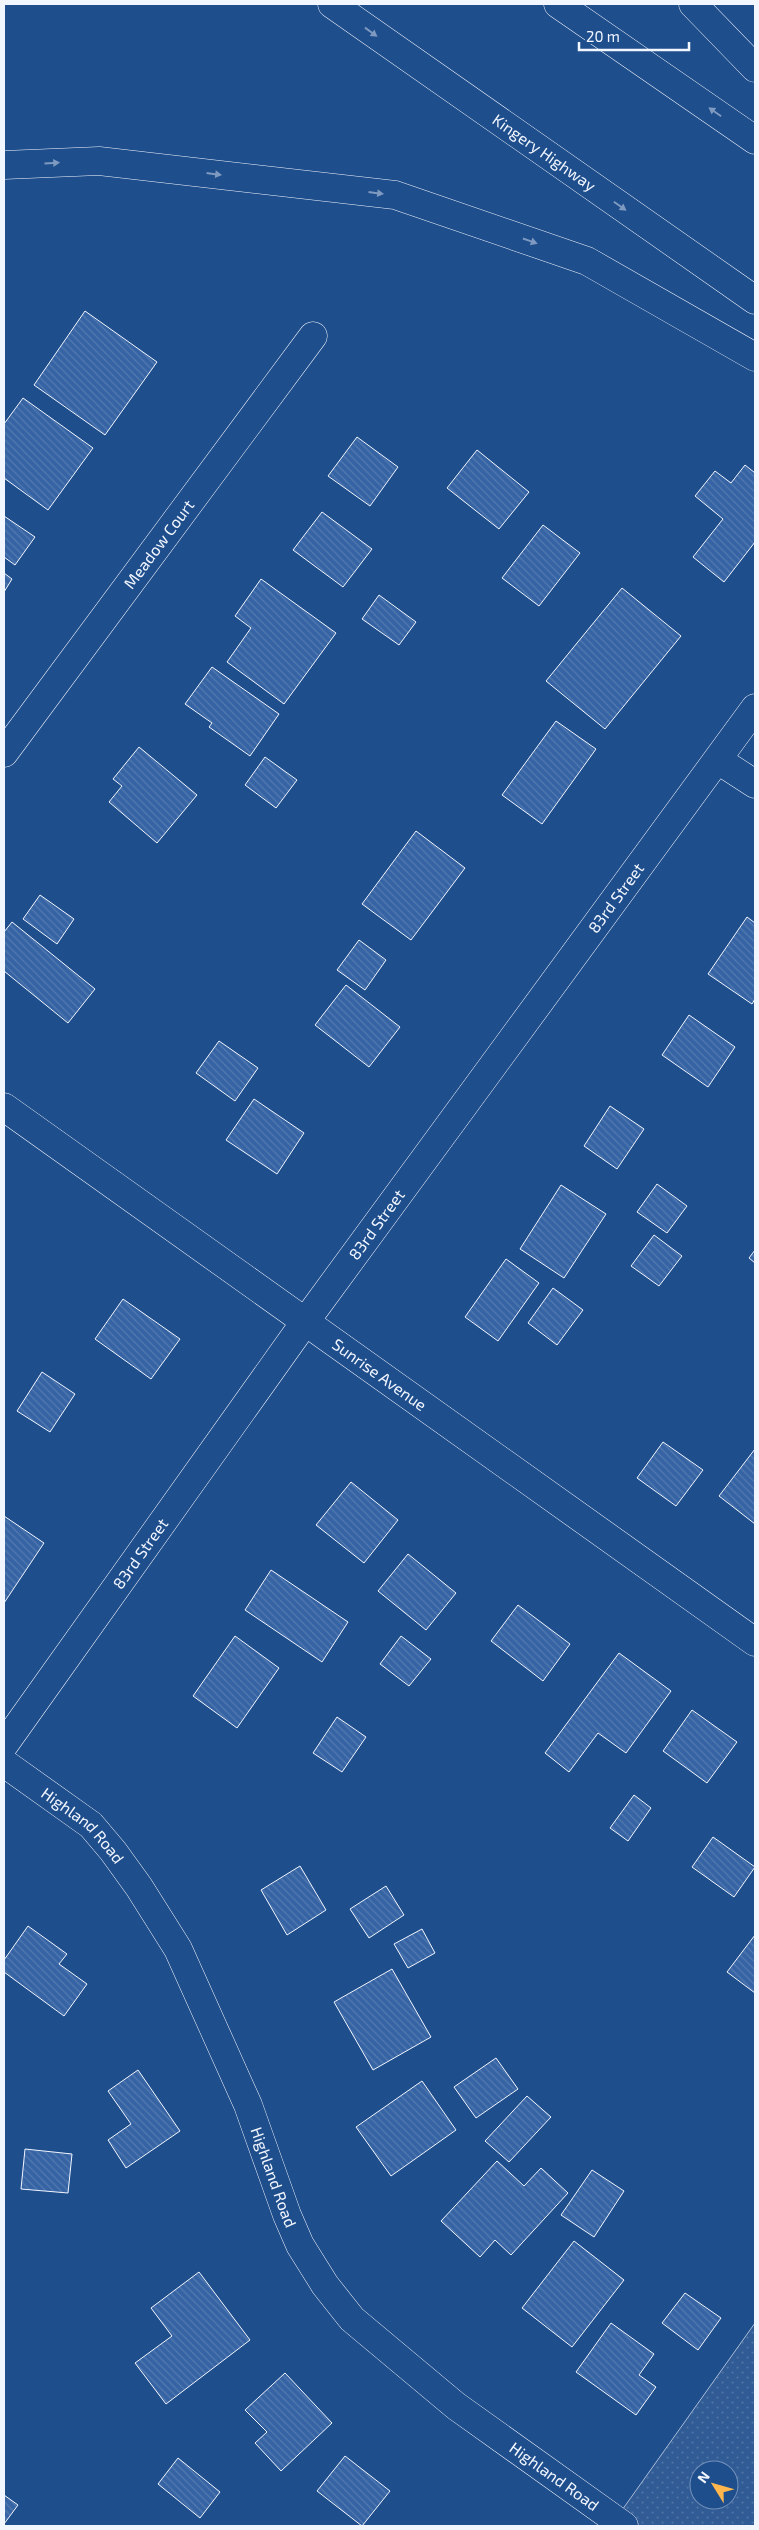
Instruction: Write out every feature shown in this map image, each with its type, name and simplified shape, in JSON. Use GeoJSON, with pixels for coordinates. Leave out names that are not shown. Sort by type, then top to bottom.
{"type":"FeatureCollection","features":[{"type":"Feature","properties":{"kind":"main road","name":"Kingery Highway"},"geometry":{"type":"LineString","coordinates":[[332,4],[755,300]]}},
{"type":"Feature","properties":{"kind":"main road"},"geometry":{"type":"LineString","coordinates":[[558,4],[755,140]]}},
{"type":"Feature","properties":{"kind":"main road"},"geometry":{"type":"LineString","coordinates":[[694,4],[755,68]]}},
{"type":"Feature","properties":{"kind":"main road"},"geometry":{"type":"LineString","coordinates":[[4,165],[98,161],[395,195],[587,260],[755,357]]}},
{"type":"Feature","properties":{"kind":"main road","name":"Meadow Court"},"geometry":{"type":"LineString","coordinates":[[4,753],[313,336]]}},
{"type":"Feature","properties":{"kind":"main road","name":"83rd Street"},"geometry":{"type":"LineString","coordinates":[[4,1746],[305,1322],[755,708]]}},
{"type":"Feature","properties":{"kind":"main road"},"geometry":{"type":"LineString","coordinates":[[718,760],[755,784]]}},
{"type":"Feature","properties":{"kind":"main road","name":"Sunrise Avenue"},"geometry":{"type":"LineString","coordinates":[[4,1107],[755,1642]]}},
{"type":"Feature","properties":{"kind":"main road","name":"Highland Road"},"geometry":{"type":"LineString","coordinates":[[4,1763],[91,1826],[133,1880],[178,1949],[248,2106],[287,2215],[300,2245],[325,2285],[352,2319],[456,2406],[624,2526]]}},
{"type":"Feature","properties":{"kind":"shaded area"},"geometry":{"type":"Polygon","coordinates":[[[755,2323],[755,2526],[624,2526],[615,2520],[755,2323]]]}},
{"type":"Feature","properties":{"kind":"building"},"geometry":{"type":"Polygon","coordinates":[[[85,311],[157,362],[105,435],[34,385],[85,311]]]}},
{"type":"Feature","properties":{"kind":"building"},"geometry":{"type":"Polygon","coordinates":[[[23,398],[93,448],[48,510],[4,478],[4,424],[23,398]]]}},
{"type":"Feature","properties":{"kind":"building"},"geometry":{"type":"Polygon","coordinates":[[[357,437],[398,467],[370,506],[328,476],[357,437]]]}},
{"type":"Feature","properties":{"kind":"building"},"geometry":{"type":"Polygon","coordinates":[[[477,450],[529,492],[499,529],[447,488],[477,450]]]}},
{"type":"Feature","properties":{"kind":"building"},"geometry":{"type":"Polygon","coordinates":[[[745,465],[755,473],[755,542],[724,582],[693,557],[723,519],[695,496],[715,471],[731,483],[745,465]]]}},
{"type":"Feature","properties":{"kind":"building"},"geometry":{"type":"Polygon","coordinates":[[[322,512],[372,549],[343,587],[293,550],[322,512]]]}},
{"type":"Feature","properties":{"kind":"building"},"geometry":{"type":"Polygon","coordinates":[[[4,516],[35,537],[15,565],[4,557],[4,516]]]}},
{"type":"Feature","properties":{"kind":"building"},"geometry":{"type":"Polygon","coordinates":[[[543,525],[580,553],[539,606],[502,578],[543,525]]]}},
{"type":"Feature","properties":{"kind":"building"},"geometry":{"type":"Polygon","coordinates":[[[4,573],[12,579],[4,592],[4,573]]]}},
{"type":"Feature","properties":{"kind":"building"},"geometry":{"type":"Polygon","coordinates":[[[261,579],[336,633],[284,704],[227,662],[251,628],[235,616],[261,579]]]}},
{"type":"Feature","properties":{"kind":"building"},"geometry":{"type":"Polygon","coordinates":[[[622,588],[681,636],[605,729],[546,681],[622,588]]]}},
{"type":"Feature","properties":{"kind":"building"},"geometry":{"type":"Polygon","coordinates":[[[379,595],[416,622],[399,645],[362,619],[379,595]]]}},
{"type":"Feature","properties":{"kind":"building"},"geometry":{"type":"Polygon","coordinates":[[[212,667],[279,714],[250,756],[209,727],[212,723],[185,704],[212,667]]]}},
{"type":"Feature","properties":{"kind":"building"},"geometry":{"type":"Polygon","coordinates":[[[556,721],[596,749],[542,824],[502,795],[556,721]]]}},
{"type":"Feature","properties":{"kind":"building"},"geometry":{"type":"Polygon","coordinates":[[[139,747],[197,795],[157,843],[109,802],[122,786],[113,779],[139,747]]]}},
{"type":"Feature","properties":{"kind":"building"},"geometry":{"type":"Polygon","coordinates":[[[265,757],[297,780],[276,808],[245,785],[265,757]]]}},
{"type":"Feature","properties":{"kind":"building"},"geometry":{"type":"Polygon","coordinates":[[[416,831],[465,868],[411,940],[362,904],[416,831]]]}},
{"type":"Feature","properties":{"kind":"building"},"geometry":{"type":"Polygon","coordinates":[[[40,895],[74,919],[57,944],[23,919],[40,895]]]}},
{"type":"Feature","properties":{"kind":"building"},"geometry":{"type":"Polygon","coordinates":[[[747,917],[755,923],[755,999],[752,1004],[708,974],[747,917]]]}},
{"type":"Feature","properties":{"kind":"building"},"geometry":{"type":"Polygon","coordinates":[[[12,922],[95,989],[68,1023],[4,971],[4,932],[12,922]]]}},
{"type":"Feature","properties":{"kind":"building"},"geometry":{"type":"Polygon","coordinates":[[[359,940],[386,960],[365,990],[337,970],[359,940]]]}},
{"type":"Feature","properties":{"kind":"building"},"geometry":{"type":"Polygon","coordinates":[[[346,985],[400,1027],[369,1067],[315,1025],[346,985]]]}},
{"type":"Feature","properties":{"kind":"building"},"geometry":{"type":"Polygon","coordinates":[[[689,1015],[735,1047],[708,1087],[662,1055],[689,1015]]]}},
{"type":"Feature","properties":{"kind":"building"},"geometry":{"type":"Polygon","coordinates":[[[219,1041],[258,1068],[235,1101],[196,1073],[219,1041]]]}},
{"type":"Feature","properties":{"kind":"building"},"geometry":{"type":"Polygon","coordinates":[[[254,1099],[304,1133],[277,1174],[226,1140],[254,1099]]]}},
{"type":"Feature","properties":{"kind":"building"},"geometry":{"type":"Polygon","coordinates":[[[610,1106],[644,1129],[617,1169],[584,1146],[610,1106]]]}},
{"type":"Feature","properties":{"kind":"building"},"geometry":{"type":"Polygon","coordinates":[[[657,1184],[687,1206],[667,1233],[637,1212],[657,1184]]]}},
{"type":"Feature","properties":{"kind":"building"},"geometry":{"type":"Polygon","coordinates":[[[561,1185],[606,1214],[564,1278],[520,1249],[561,1185]]]}},
{"type":"Feature","properties":{"kind":"building"},"geometry":{"type":"Polygon","coordinates":[[[654,1235],[682,1256],[659,1286],[631,1266],[654,1235]]]}},
{"type":"Feature","properties":{"kind":"building"},"geometry":{"type":"Polygon","coordinates":[[[755,1250],[755,1263],[749,1258],[755,1250]]]}},
{"type":"Feature","properties":{"kind":"building"},"geometry":{"type":"Polygon","coordinates":[[[506,1259],[539,1283],[498,1341],[465,1317],[506,1259]]]}},
{"type":"Feature","properties":{"kind":"building"},"geometry":{"type":"Polygon","coordinates":[[[553,1288],[583,1310],[557,1345],[528,1323],[553,1288]]]}},
{"type":"Feature","properties":{"kind":"building"},"geometry":{"type":"Polygon","coordinates":[[[123,1299],[180,1339],[151,1379],[95,1339],[123,1299]]]}},
{"type":"Feature","properties":{"kind":"building"},"geometry":{"type":"Polygon","coordinates":[[[42,1372],[75,1394],[50,1432],[17,1411],[42,1372]]]}},
{"type":"Feature","properties":{"kind":"building"},"geometry":{"type":"Polygon","coordinates":[[[663,1442],[703,1470],[676,1506],[637,1478],[663,1442]]]}},
{"type":"Feature","properties":{"kind":"building"},"geometry":{"type":"Polygon","coordinates":[[[755,1449],[755,1524],[719,1496],[755,1449]]]}},
{"type":"Feature","properties":{"kind":"building"},"geometry":{"type":"Polygon","coordinates":[[[351,1482],[398,1520],[364,1563],[316,1525],[351,1482]]]}},
{"type":"Feature","properties":{"kind":"building"},"geometry":{"type":"Polygon","coordinates":[[[4,1516],[44,1543],[4,1603],[4,1516]]]}},
{"type":"Feature","properties":{"kind":"building"},"geometry":{"type":"Polygon","coordinates":[[[408,1554],[456,1593],[426,1630],[378,1591],[408,1554]]]}},
{"type":"Feature","properties":{"kind":"building"},"geometry":{"type":"Polygon","coordinates":[[[271,1570],[348,1622],[322,1662],[245,1610],[271,1570]]]}},
{"type":"Feature","properties":{"kind":"building"},"geometry":{"type":"Polygon","coordinates":[[[518,1605],[570,1644],[543,1681],[491,1641],[518,1605]]]}},
{"type":"Feature","properties":{"kind":"building"},"geometry":{"type":"Polygon","coordinates":[[[235,1636],[279,1668],[237,1728],[193,1696],[235,1636]]]}},
{"type":"Feature","properties":{"kind":"building"},"geometry":{"type":"Polygon","coordinates":[[[401,1636],[431,1659],[409,1686],[380,1664],[401,1636]]]}},
{"type":"Feature","properties":{"kind":"building"},"geometry":{"type":"Polygon","coordinates":[[[619,1653],[671,1691],[626,1753],[598,1733],[569,1772],[545,1753],[619,1653]]]}},
{"type":"Feature","properties":{"kind":"building"},"geometry":{"type":"Polygon","coordinates":[[[692,1710],[737,1742],[707,1783],[663,1751],[692,1710]]]}},
{"type":"Feature","properties":{"kind":"building"},"geometry":{"type":"Polygon","coordinates":[[[337,1717],[366,1737],[342,1772],[313,1753],[337,1717]]]}},
{"type":"Feature","properties":{"kind":"building"},"geometry":{"type":"Polygon","coordinates":[[[634,1795],[651,1808],[628,1841],[610,1828],[634,1795]]]}},
{"type":"Feature","properties":{"kind":"building"},"geometry":{"type":"Polygon","coordinates":[[[713,1837],[755,1867],[734,1897],[692,1867],[713,1837]]]}},
{"type":"Feature","properties":{"kind":"building"},"geometry":{"type":"Polygon","coordinates":[[[300,1866],[326,1910],[287,1935],[261,1890],[300,1866]]]}},
{"type":"Feature","properties":{"kind":"building"},"geometry":{"type":"Polygon","coordinates":[[[386,1886],[404,1915],[369,1938],[350,1909],[386,1886]]]}},
{"type":"Feature","properties":{"kind":"building"},"geometry":{"type":"Polygon","coordinates":[[[28,1926],[67,1954],[59,1964],[87,1984],[64,2016],[4,1972],[4,1960],[28,1926]]]}},
{"type":"Feature","properties":{"kind":"building"},"geometry":{"type":"Polygon","coordinates":[[[422,1929],[435,1953],[408,1968],[394,1944],[422,1929]]]}},
{"type":"Feature","properties":{"kind":"building"},"geometry":{"type":"Polygon","coordinates":[[[755,1935],[755,1993],[727,1972],[755,1935]]]}},
{"type":"Feature","properties":{"kind":"building"},"geometry":{"type":"Polygon","coordinates":[[[392,1969],[431,2037],[373,2070],[334,2002],[392,1969]]]}},
{"type":"Feature","properties":{"kind":"building"},"geometry":{"type":"Polygon","coordinates":[[[496,2058],[518,2089],[476,2118],[454,2087],[496,2058]]]}},
{"type":"Feature","properties":{"kind":"building"},"geometry":{"type":"Polygon","coordinates":[[[138,2070],[180,2131],[126,2168],[108,2140],[131,2124],[108,2091],[138,2070]]]}},
{"type":"Feature","properties":{"kind":"building"},"geometry":{"type":"Polygon","coordinates":[[[422,2081],[456,2130],[391,2176],[356,2127],[422,2081]]]}},
{"type":"Feature","properties":{"kind":"building"},"geometry":{"type":"Polygon","coordinates":[[[527,2096],[551,2117],[509,2162],[485,2141],[527,2096]]]}},
{"type":"Feature","properties":{"kind":"building"},"geometry":{"type":"Polygon","coordinates":[[[25,2149],[72,2154],[68,2193],[21,2189],[25,2149]]]}},
{"type":"Feature","properties":{"kind":"building"},"geometry":{"type":"Polygon","coordinates":[[[497,2161],[524,2186],[541,2168],[568,2193],[511,2255],[495,2240],[480,2257],[441,2221],[497,2161]]]}},
{"type":"Feature","properties":{"kind":"building"},"geometry":{"type":"Polygon","coordinates":[[[592,2170],[624,2191],[594,2237],[561,2215],[592,2170]]]}},
{"type":"Feature","properties":{"kind":"building"},"geometry":{"type":"Polygon","coordinates":[[[574,2241],[624,2280],[572,2347],[522,2308],[574,2241]]]}},
{"type":"Feature","properties":{"kind":"building"},"geometry":{"type":"Polygon","coordinates":[[[199,2272],[250,2340],[166,2404],[135,2363],[172,2336],[151,2308],[199,2272]]]}},
{"type":"Feature","properties":{"kind":"building"},"geometry":{"type":"Polygon","coordinates":[[[685,2293],[721,2318],[698,2350],[662,2323],[685,2293]]]}},
{"type":"Feature","properties":{"kind":"building"},"geometry":{"type":"Polygon","coordinates":[[[611,2323],[654,2354],[639,2375],[656,2387],[636,2415],[576,2372],[611,2323]]]}},
{"type":"Feature","properties":{"kind":"building"},"geometry":{"type":"Polygon","coordinates":[[[285,2373],[332,2423],[281,2471],[255,2443],[267,2432],[245,2410],[285,2373]]]}},
{"type":"Feature","properties":{"kind":"building"},"geometry":{"type":"Polygon","coordinates":[[[345,2456],[390,2491],[362,2526],[317,2491],[345,2456]]]}},
{"type":"Feature","properties":{"kind":"building"},"geometry":{"type":"Polygon","coordinates":[[[178,2458],[220,2492],[200,2518],[158,2484],[178,2458]]]}},
{"type":"Feature","properties":{"kind":"building"},"geometry":{"type":"Polygon","coordinates":[[[4,2495],[18,2505],[4,2524],[4,2495]]]}}]}
